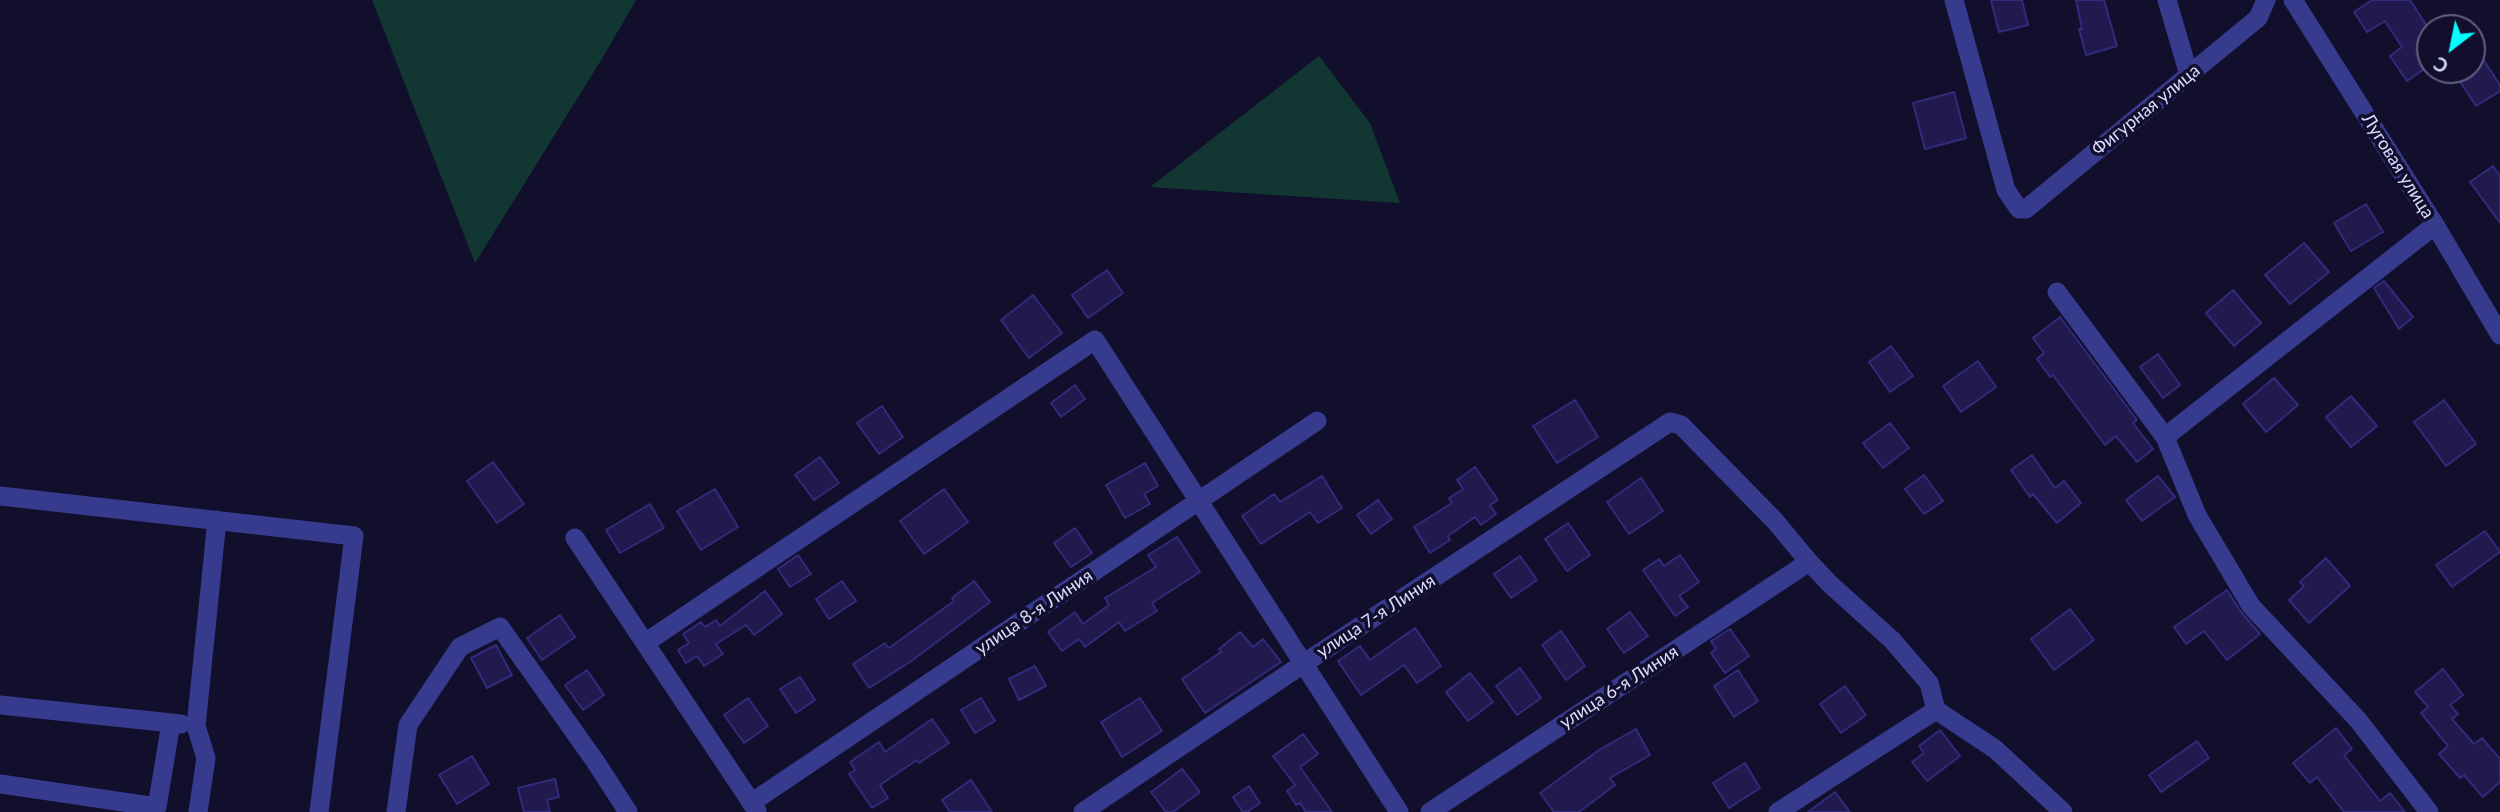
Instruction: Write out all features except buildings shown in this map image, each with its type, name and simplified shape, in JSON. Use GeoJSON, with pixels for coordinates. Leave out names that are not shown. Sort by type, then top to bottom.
{"type":"FeatureCollection","features":[{"type":"Feature","properties":{"kind":"street","name":"Фигурная улица"},"geometry":{"type":"LineString","coordinates":[[1954,0],[2007,190],[2019,209],[2026,209],[2258,18],[2266,0]]}},
{"type":"Feature","properties":{"kind":"street"},"geometry":{"type":"LineString","coordinates":[[2167,0],[2189,75]]}},
{"type":"Feature","properties":{"kind":"street","name":"Луговая улица"},"geometry":{"type":"LineString","coordinates":[[2293,0],[2435,225],[2500,335]]}},
{"type":"Feature","properties":{"kind":"street"},"geometry":{"type":"LineString","coordinates":[[2165,437],[2435,225]]}},
{"type":"Feature","properties":{"kind":"street"},"geometry":{"type":"LineString","coordinates":[[2057,292],[2165,437],[2197,515],[2251,606],[2358,719],[2429,812]]}},
{"type":"Feature","properties":{"kind":"street"},"geometry":{"type":"LineString","coordinates":[[645,643],[1095,340],[1399,812]]}},
{"type":"Feature","properties":{"kind":"street","name":"улица 8-я Линия"},"geometry":{"type":"LineString","coordinates":[[754,807],[1317,421]]}},
{"type":"Feature","properties":{"kind":"street","name":"улица 7-я Линия"},"geometry":{"type":"LineString","coordinates":[[1083,812],[1670,422],[1681,425],[1775,521],[1809,562]]}},
{"type":"Feature","properties":{"kind":"street"},"geometry":{"type":"LineString","coordinates":[[0,496],[354,536],[319,812]]}},
{"type":"Feature","properties":{"kind":"street"},"geometry":{"type":"LineString","coordinates":[[198,812],[206,758],[196,726],[217,520]]}},
{"type":"Feature","properties":{"kind":"street"},"geometry":{"type":"LineString","coordinates":[[575,538],[754,807]]}},
{"type":"Feature","properties":{"kind":"street"},"geometry":{"type":"LineString","coordinates":[[1809,562],[1892,640],[1929,683],[1936,710],[1995,749],[2063,812]]}},
{"type":"Feature","properties":{"kind":"street","name":"улица 6-я Линия"},"geometry":{"type":"LineString","coordinates":[[1430,812],[1809,562]]}},
{"type":"Feature","properties":{"kind":"street"},"geometry":{"type":"LineString","coordinates":[[396,812],[408,725],[460,647],[500,627],[628,812]]}},
{"type":"Feature","properties":{"kind":"street"},"geometry":{"type":"LineString","coordinates":[[0,705],[196,726]]}},
{"type":"Feature","properties":{"kind":"street"},"geometry":{"type":"LineString","coordinates":[[1778,812],[1936,710]]}},
{"type":"Feature","properties":{"kind":"street"},"geometry":{"type":"LineString","coordinates":[[0,784],[157,807],[171,723]]}},
{"type":"Feature","properties":{"kind":"green space"},"geometry":{"type":"Polygon","coordinates":[[[372,0],[636,0],[475,263],[372,0]]]}},
{"type":"Feature","properties":{"kind":"green space"},"geometry":{"type":"Polygon","coordinates":[[[1319,56],[1370,123],[1400,203],[1150,187],[1319,56]]]}}]}
